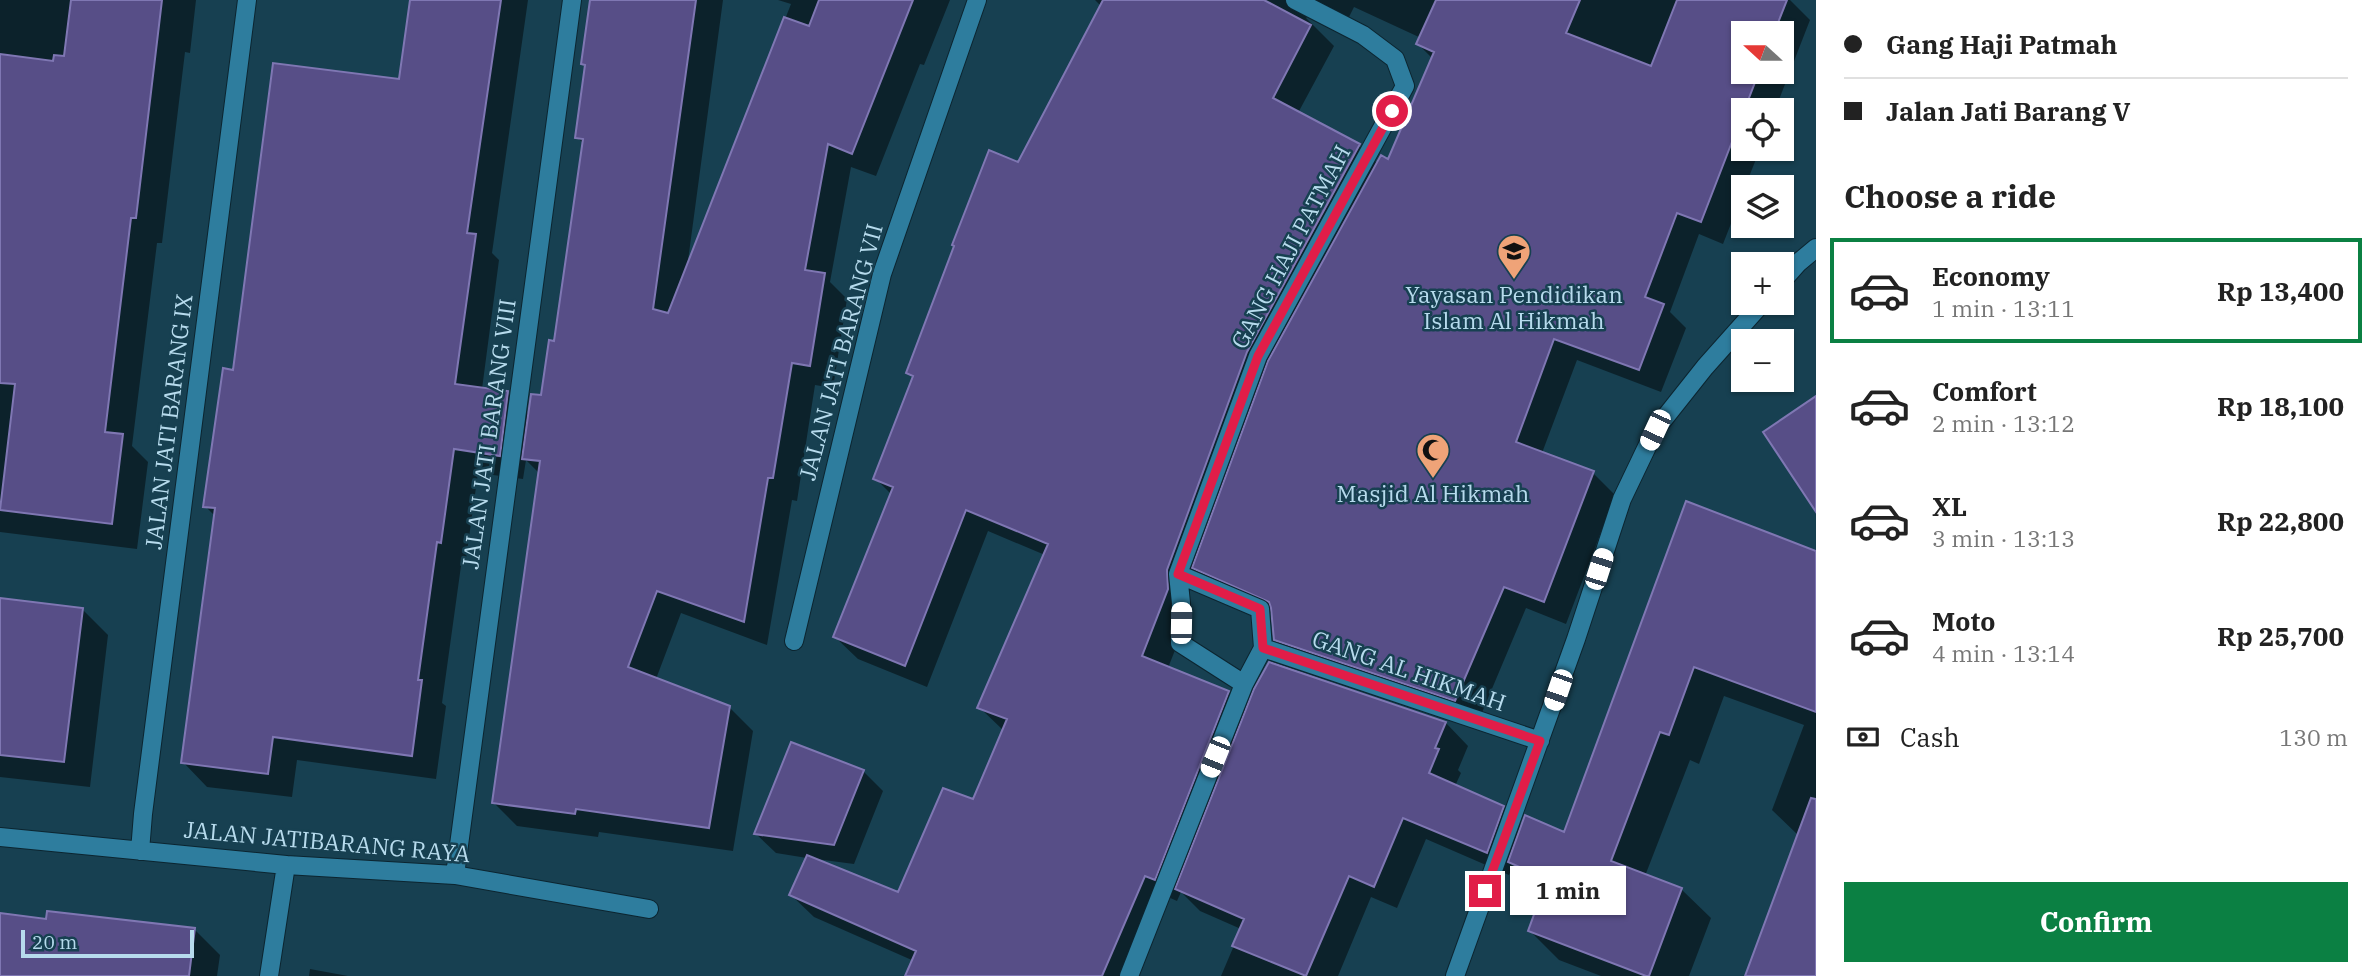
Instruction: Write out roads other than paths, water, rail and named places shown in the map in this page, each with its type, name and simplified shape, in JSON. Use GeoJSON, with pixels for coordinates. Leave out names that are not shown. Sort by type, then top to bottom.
{"type":"FeatureCollection","features":[{"type":"Feature","properties":{"kind":"street","name":"JALAN JATI BARANG IX"},"geometry":{"type":"LineString","coordinates":[[141,850],[143,814],[247,0]]}},
{"type":"Feature","properties":{"kind":"street","name":"JALAN JATI BARANG VIII"},"geometry":{"type":"LineString","coordinates":[[455,875],[572,0]]}},
{"type":"Feature","properties":{"kind":"street","name":"JALAN JATI BARANG VII"},"geometry":{"type":"LineString","coordinates":[[794,640],[882,274],[977,0]]}},
{"type":"Feature","properties":{"kind":"street","name":"GANG HAJI PATMAH"},"geometry":{"type":"LineString","coordinates":[[1244,684],[1180,643],[1181,603],[1178,574],[1258,356],[1405,86],[1395,59],[1363,36],[1296,0]]}},
{"type":"Feature","properties":{"kind":"street"},"geometry":{"type":"LineString","coordinates":[[1794,267],[1816,247]]}},
{"type":"Feature","properties":{"kind":"street"},"geometry":{"type":"LineString","coordinates":[[1455,976],[1540,741],[1622,499],[1655,430],[1705,367],[1751,315]]}},
{"type":"Feature","properties":{"kind":"street"},"geometry":{"type":"LineString","coordinates":[[1129,976],[1244,684],[1263,648],[1260,609],[1178,574]]}},
{"type":"Feature","properties":{"kind":"street","name":"GANG AL HIKMAH"},"geometry":{"type":"LineString","coordinates":[[1263,648],[1540,741]]}},
{"type":"Feature","properties":{"kind":"street","name":"JALAN JATIBARANG RAYA"},"geometry":{"type":"LineString","coordinates":[[0,837],[286,865],[455,875],[649,909]]}},
{"type":"Feature","properties":{"kind":"street"},"geometry":{"type":"LineString","coordinates":[[269,976],[286,865]]}},
{"type":"Feature","properties":{"kind":"place","name":"Yayasan Pendidikan Islam Al Hikmah"},"geometry":{"type":"Point","coordinates":[1514,281]}},
{"type":"Feature","properties":{"kind":"place","name":"Masjid Al Hikmah"},"geometry":{"type":"Point","coordinates":[1433,480]}}]}
